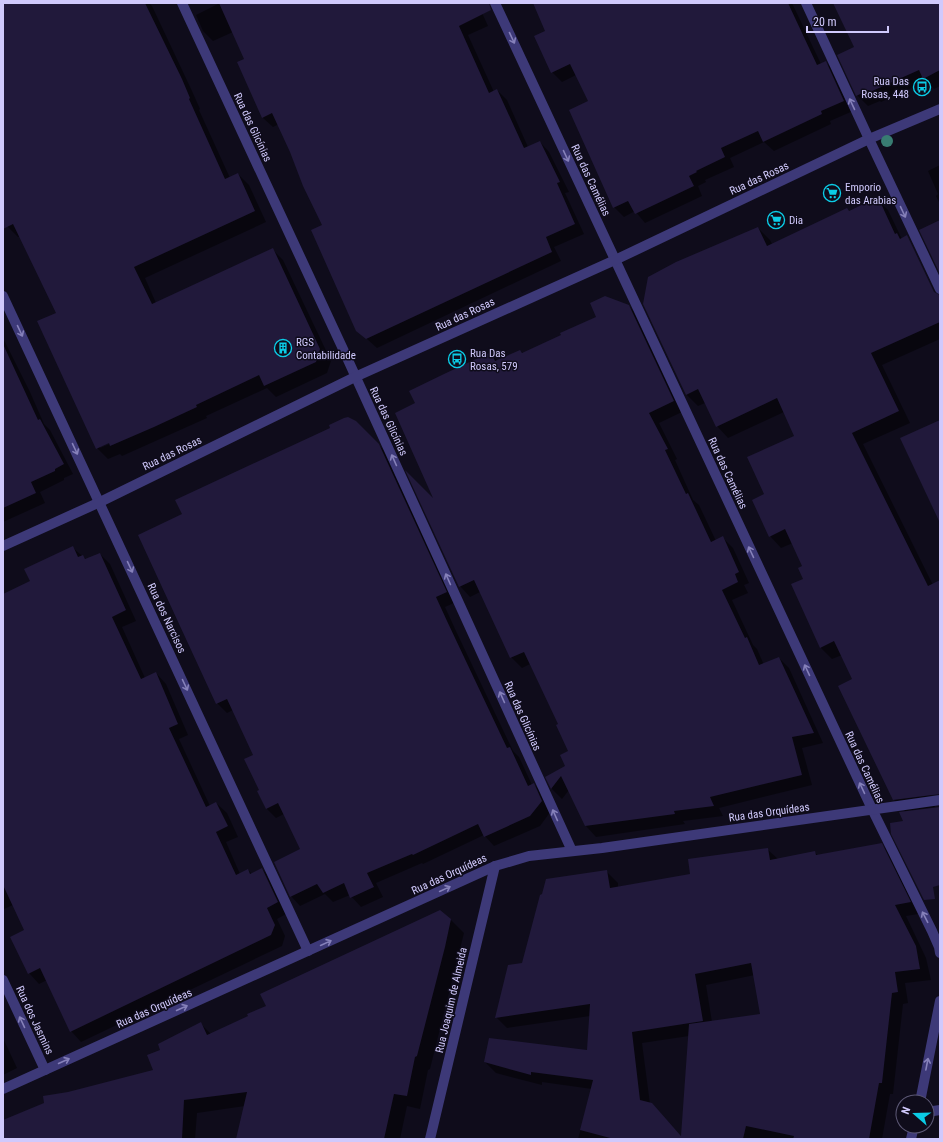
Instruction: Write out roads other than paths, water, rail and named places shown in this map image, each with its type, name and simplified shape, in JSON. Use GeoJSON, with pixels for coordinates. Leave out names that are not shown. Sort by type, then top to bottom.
{"type":"FeatureCollection","features":[{"type":"Feature","properties":{"kind":"street","name":"Rua das Glicínias"},"geometry":{"type":"LineString","coordinates":[[182,3],[355,376],[572,851]]}},
{"type":"Feature","properties":{"kind":"street","name":"Rua das Camélias"},"geometry":{"type":"LineString","coordinates":[[495,3],[872,810],[932,931],[940,953]]}},
{"type":"Feature","properties":{"kind":"street"},"geometry":{"type":"LineString","coordinates":[[806,3],[868,139],[940,289]]}},
{"type":"Feature","properties":{"kind":"street","name":"Rua das Rosas"},"geometry":{"type":"LineString","coordinates":[[3,546],[100,502],[355,376],[615,260],[868,139],[940,109]]}},
{"type":"Feature","properties":{"kind":"street","name":"Rua dos Narcisos"},"geometry":{"type":"LineString","coordinates":[[3,296],[308,951]]}},
{"type":"Feature","properties":{"kind":"street","name":"Rua das Orquídeas"},"geometry":{"type":"LineString","coordinates":[[3,1089],[495,866],[529,856],[940,800]]}},
{"type":"Feature","properties":{"kind":"street","name":"Rua Joaquim de Almeida"},"geometry":{"type":"LineString","coordinates":[[430,1139],[495,866]]}},
{"type":"Feature","properties":{"kind":"street","name":"Rua dos Jasmins"},"geometry":{"type":"LineString","coordinates":[[3,980],[45,1070]]}},
{"type":"Feature","properties":{"kind":"street"},"geometry":{"type":"LineString","coordinates":[[922,1094],[940,1001]]}},
{"type":"Feature","properties":{"kind":"place","name":"Rua Das Rosas, 448"},"geometry":{"type":"Point","coordinates":[922,87]}},
{"type":"Feature","properties":{"kind":"place","name":"Emporio das Arabias"},"geometry":{"type":"Point","coordinates":[832,193]}},
{"type":"Feature","properties":{"kind":"place","name":"Dia"},"geometry":{"type":"Point","coordinates":[776,220]}},
{"type":"Feature","properties":{"kind":"place","name":"RGS Contabilidade"},"geometry":{"type":"Point","coordinates":[283,348]}},
{"type":"Feature","properties":{"kind":"place","name":"Rua Das Rosas, 579"},"geometry":{"type":"Point","coordinates":[457,359]}}]}
